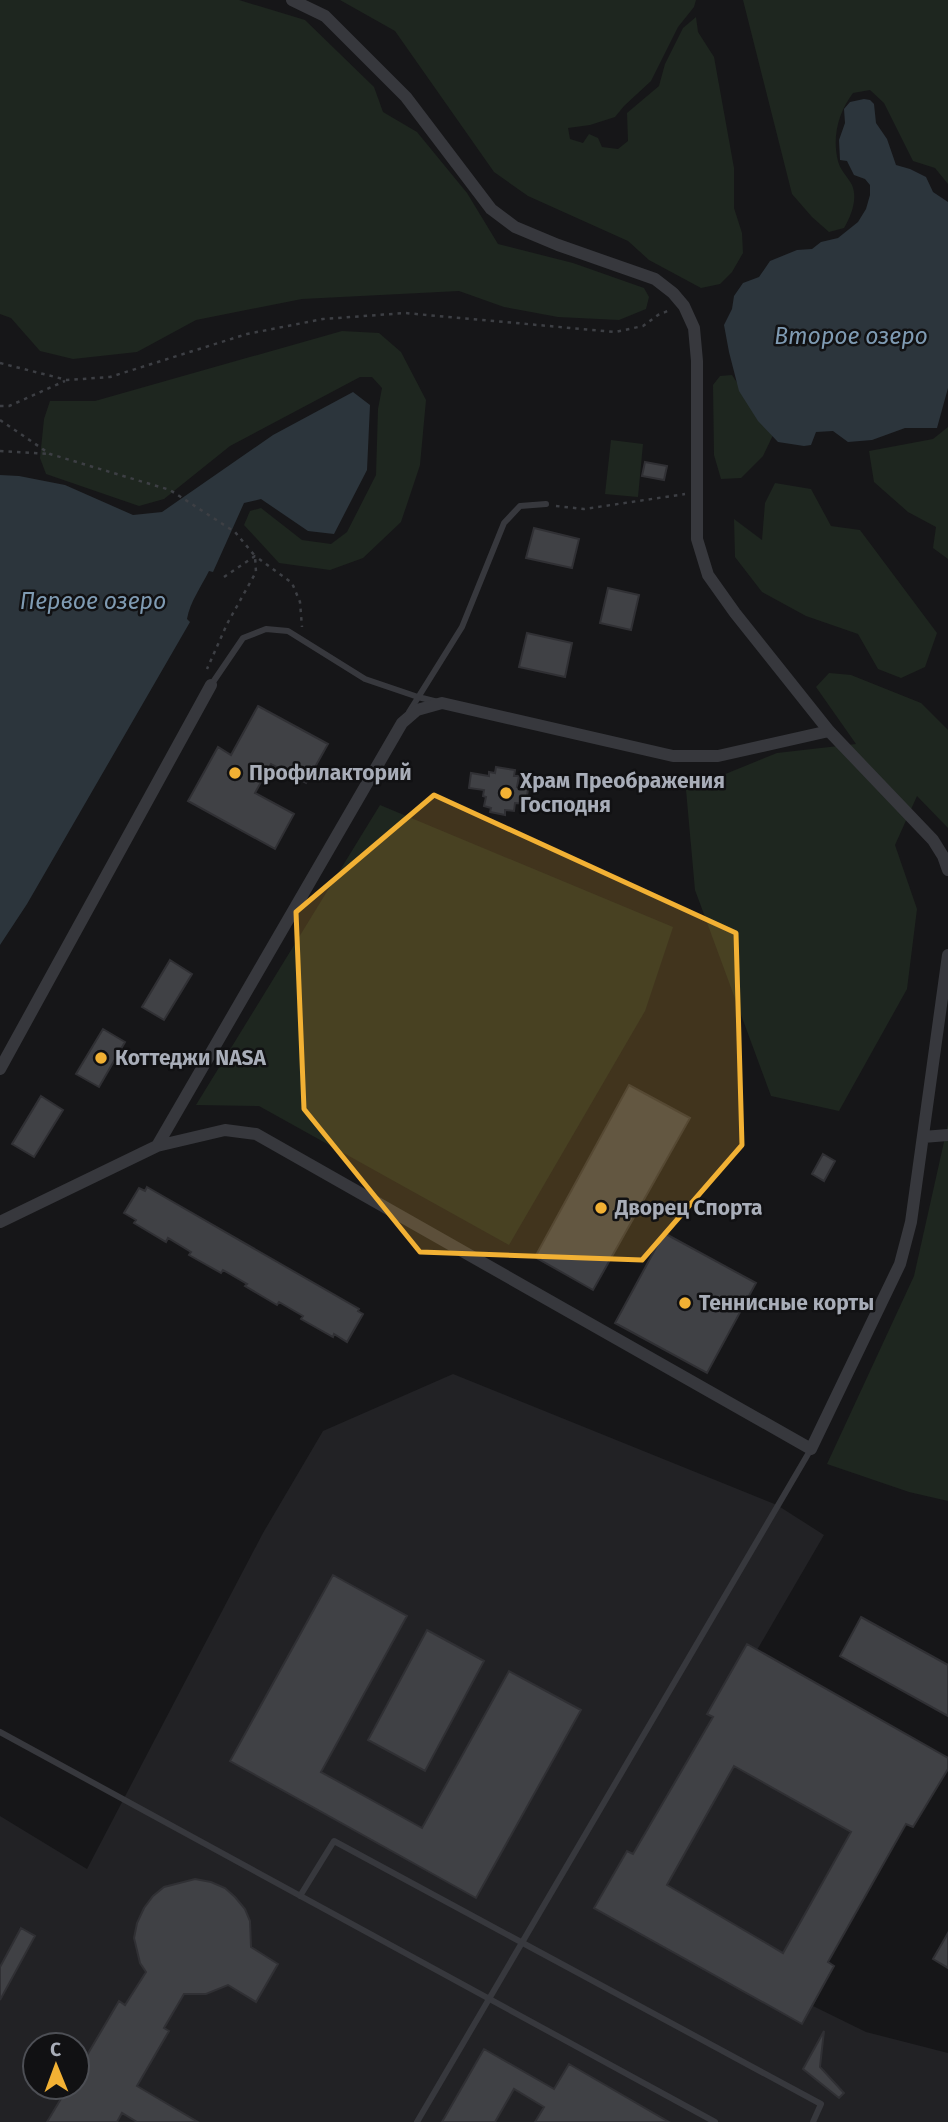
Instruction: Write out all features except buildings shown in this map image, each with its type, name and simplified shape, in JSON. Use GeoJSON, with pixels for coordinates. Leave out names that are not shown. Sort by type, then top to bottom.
{"type":"FeatureCollection","features":[{"type":"Feature","properties":{"kind":"street"},"geometry":{"type":"LineString","coordinates":[[292,0],[325,16],[406,97],[491,209],[515,227],[655,279],[684,306],[694,328],[698,361],[697,539],[708,575],[735,614],[829,731],[933,840],[948,870]]}},
{"type":"Feature","properties":{"kind":"street"},"geometry":{"type":"LineString","coordinates":[[0,1069],[211,685]]}},
{"type":"Feature","properties":{"kind":"street"},"geometry":{"type":"LineString","coordinates":[[157,1146],[402,723],[417,710],[442,703],[673,756],[718,756],[829,731]]}},
{"type":"Feature","properties":{"kind":"street"},"geometry":{"type":"LineString","coordinates":[[0,1222],[157,1146],[225,1130],[256,1134],[811,1448],[900,1264],[911,1222],[948,955]]}},
{"type":"Feature","properties":{"kind":"street"},"geometry":{"type":"LineString","coordinates":[[923,1137],[948,1135]]}},
{"type":"Feature","properties":{"kind":"lane"},"geometry":{"type":"LineString","coordinates":[[402,723],[462,628],[504,523],[520,506],[546,504]]}},
{"type":"Feature","properties":{"kind":"lane"},"geometry":{"type":"LineString","coordinates":[[211,685],[243,638],[266,629],[288,631],[365,679],[442,703]]}},
{"type":"Feature","properties":{"kind":"lane"},"geometry":{"type":"LineString","coordinates":[[417,2122],[811,1448]]}},
{"type":"Feature","properties":{"kind":"lane"},"geometry":{"type":"LineString","coordinates":[[0,1732],[715,2122]]}},
{"type":"Feature","properties":{"kind":"lane"},"geometry":{"type":"LineString","coordinates":[[300,1896],[334,1841],[821,2104],[813,2122]]}},
{"type":"Feature","properties":{"kind":"path"},"geometry":{"type":"LineString","coordinates":[[0,363],[67,380],[110,377],[247,334],[323,319],[405,313],[615,332],[643,326],[658,314],[684,306]]}},
{"type":"Feature","properties":{"kind":"path"},"geometry":{"type":"LineString","coordinates":[[0,406],[9,406],[67,380]]}},
{"type":"Feature","properties":{"kind":"path"},"geometry":{"type":"LineString","coordinates":[[0,420],[50,454]]}},
{"type":"Feature","properties":{"kind":"path"},"geometry":{"type":"LineString","coordinates":[[0,451],[50,454],[170,490],[235,532],[255,556],[292,583],[300,602],[303,640]]}},
{"type":"Feature","properties":{"kind":"path"},"geometry":{"type":"LineString","coordinates":[[546,504],[584,509],[697,492]]}},
{"type":"Feature","properties":{"kind":"path"},"geometry":{"type":"LineString","coordinates":[[224,578],[255,556]]}},
{"type":"Feature","properties":{"kind":"path"},"geometry":{"type":"LineString","coordinates":[[211,685],[207,670],[227,624],[256,572],[255,556]]}},
{"type":"Feature","properties":{"kind":"highlighted area"},"geometry":{"type":"Polygon","coordinates":[[[434,795],[736,933],[742,1145],[642,1260],[420,1252],[304,1109],[296,912],[434,795]]]}},
{"type":"Feature","properties":{"kind":"shaded area"},"geometry":{"type":"Polygon","coordinates":[[[0,0],[239,0],[305,20],[374,87],[383,112],[417,132],[467,193],[498,244],[573,263],[644,288],[649,297],[646,309],[619,320],[558,317],[504,307],[459,291],[302,299],[196,320],[137,352],[73,359],[40,351],[11,318],[0,314],[0,0]]]}},
{"type":"Feature","properties":{"kind":"shaded area"},"geometry":{"type":"Polygon","coordinates":[[[340,0],[696,0],[694,7],[678,27],[651,81],[615,117],[568,128],[570,139],[583,143],[589,134],[598,138],[602,147],[618,149],[628,141],[627,113],[659,86],[665,64],[683,28],[696,17],[698,32],[714,57],[734,168],[734,208],[742,233],[743,253],[732,272],[720,284],[701,288],[649,260],[628,241],[528,196],[494,172],[395,31],[340,0]]]}},
{"type":"Feature","properties":{"kind":"shaded area"},"geometry":{"type":"Polygon","coordinates":[[[743,0],[948,0],[948,184],[935,168],[913,161],[884,103],[870,90],[853,93],[843,109],[836,134],[839,164],[854,190],[851,213],[844,228],[829,232],[812,217],[792,194],[743,0]]]}},
{"type":"Feature","properties":{"kind":"shaded area"},"geometry":{"type":"Polygon","coordinates":[[[342,331],[379,333],[401,352],[426,400],[420,465],[401,522],[363,558],[330,570],[279,563],[244,525],[250,511],[261,508],[302,540],[331,544],[347,532],[376,475],[378,409],[382,388],[372,377],[360,377],[230,446],[164,499],[139,506],[46,474],[40,458],[44,419],[50,401],[95,401],[342,331]]]}},
{"type":"Feature","properties":{"kind":"shaded area"},"geometry":{"type":"Polygon","coordinates":[[[732,375],[774,433],[763,456],[741,478],[721,479],[714,455],[713,385],[720,376],[732,375]]]}},
{"type":"Feature","properties":{"kind":"shaded area"},"geometry":{"type":"Polygon","coordinates":[[[948,427],[948,559],[933,548],[936,527],[908,512],[874,482],[869,451],[933,439],[948,427]]]}},
{"type":"Feature","properties":{"kind":"shaded area"},"geometry":{"type":"Polygon","coordinates":[[[611,440],[643,444],[638,497],[605,494],[611,440]]]}},
{"type":"Feature","properties":{"kind":"shaded area"},"geometry":{"type":"Polygon","coordinates":[[[775,483],[811,489],[831,526],[860,530],[937,633],[925,667],[901,678],[878,669],[858,634],[806,616],[762,592],[735,557],[734,519],[762,540],[765,503],[775,483]]]}},
{"type":"Feature","properties":{"kind":"shaded area"},"geometry":{"type":"Polygon","coordinates":[[[829,673],[851,675],[921,703],[948,730],[948,828],[917,796],[895,845],[917,909],[907,989],[839,1111],[771,1096],[695,890],[686,790],[777,753],[856,744],[816,687],[829,673]]]}},
{"type":"Feature","properties":{"kind":"shaded area"},"geometry":{"type":"Polygon","coordinates":[[[380,805],[673,927],[645,1011],[509,1245],[259,1106],[196,1105],[380,805]]]}},
{"type":"Feature","properties":{"kind":"shaded area"},"geometry":{"type":"Polygon","coordinates":[[[948,1124],[948,1501],[909,1492],[827,1464],[914,1276],[948,1124]]]}},
{"type":"Feature","properties":{"kind":"shaded area"},"geometry":{"type":"Polygon","coordinates":[[[453,1374],[777,1505],[824,1535],[757,1650],[948,1758],[948,1769],[913,1827],[906,1824],[828,1961],[834,1966],[813,2006],[866,2032],[948,2053],[948,2122],[0,2122],[0,1816],[87,1869],[263,1533],[323,1431],[453,1374]]]}},
{"type":"Feature","properties":{"kind":"water","name":"Второе озеро"},"geometry":{"type":"Polygon","coordinates":[[[864,99],[874,104],[876,123],[887,139],[896,165],[926,177],[933,192],[948,202],[948,388],[937,428],[905,428],[872,440],[848,442],[833,431],[816,432],[811,445],[778,442],[758,421],[739,391],[724,325],[732,309],[734,296],[743,283],[759,277],[770,261],[838,238],[858,222],[866,209],[870,185],[865,179],[854,175],[847,161],[840,160],[839,140],[845,123],[844,109],[850,102],[864,99]]]}},
{"type":"Feature","properties":{"kind":"water","name":"Первое озеро"},"geometry":{"type":"Polygon","coordinates":[[[353,392],[370,405],[367,470],[334,534],[308,531],[261,499],[244,503],[213,572],[209,571],[193,601],[187,619],[190,622],[27,904],[0,945],[0,475],[65,485],[133,515],[162,512],[273,435],[353,392]]]}},
{"type":"Feature","properties":{"kind":"place","name":"Профилакторий"},"geometry":{"type":"Point","coordinates":[235,773]}},
{"type":"Feature","properties":{"kind":"place","name":"Храм Преображения Господня"},"geometry":{"type":"Point","coordinates":[506,793]}},
{"type":"Feature","properties":{"kind":"place","name":"Коттеджи NASA"},"geometry":{"type":"Point","coordinates":[101,1058]}},
{"type":"Feature","properties":{"kind":"place","name":"Дворец Спорта"},"geometry":{"type":"Point","coordinates":[601,1208]}},
{"type":"Feature","properties":{"kind":"place","name":"Теннисные корты"},"geometry":{"type":"Point","coordinates":[685,1303]}}]}
